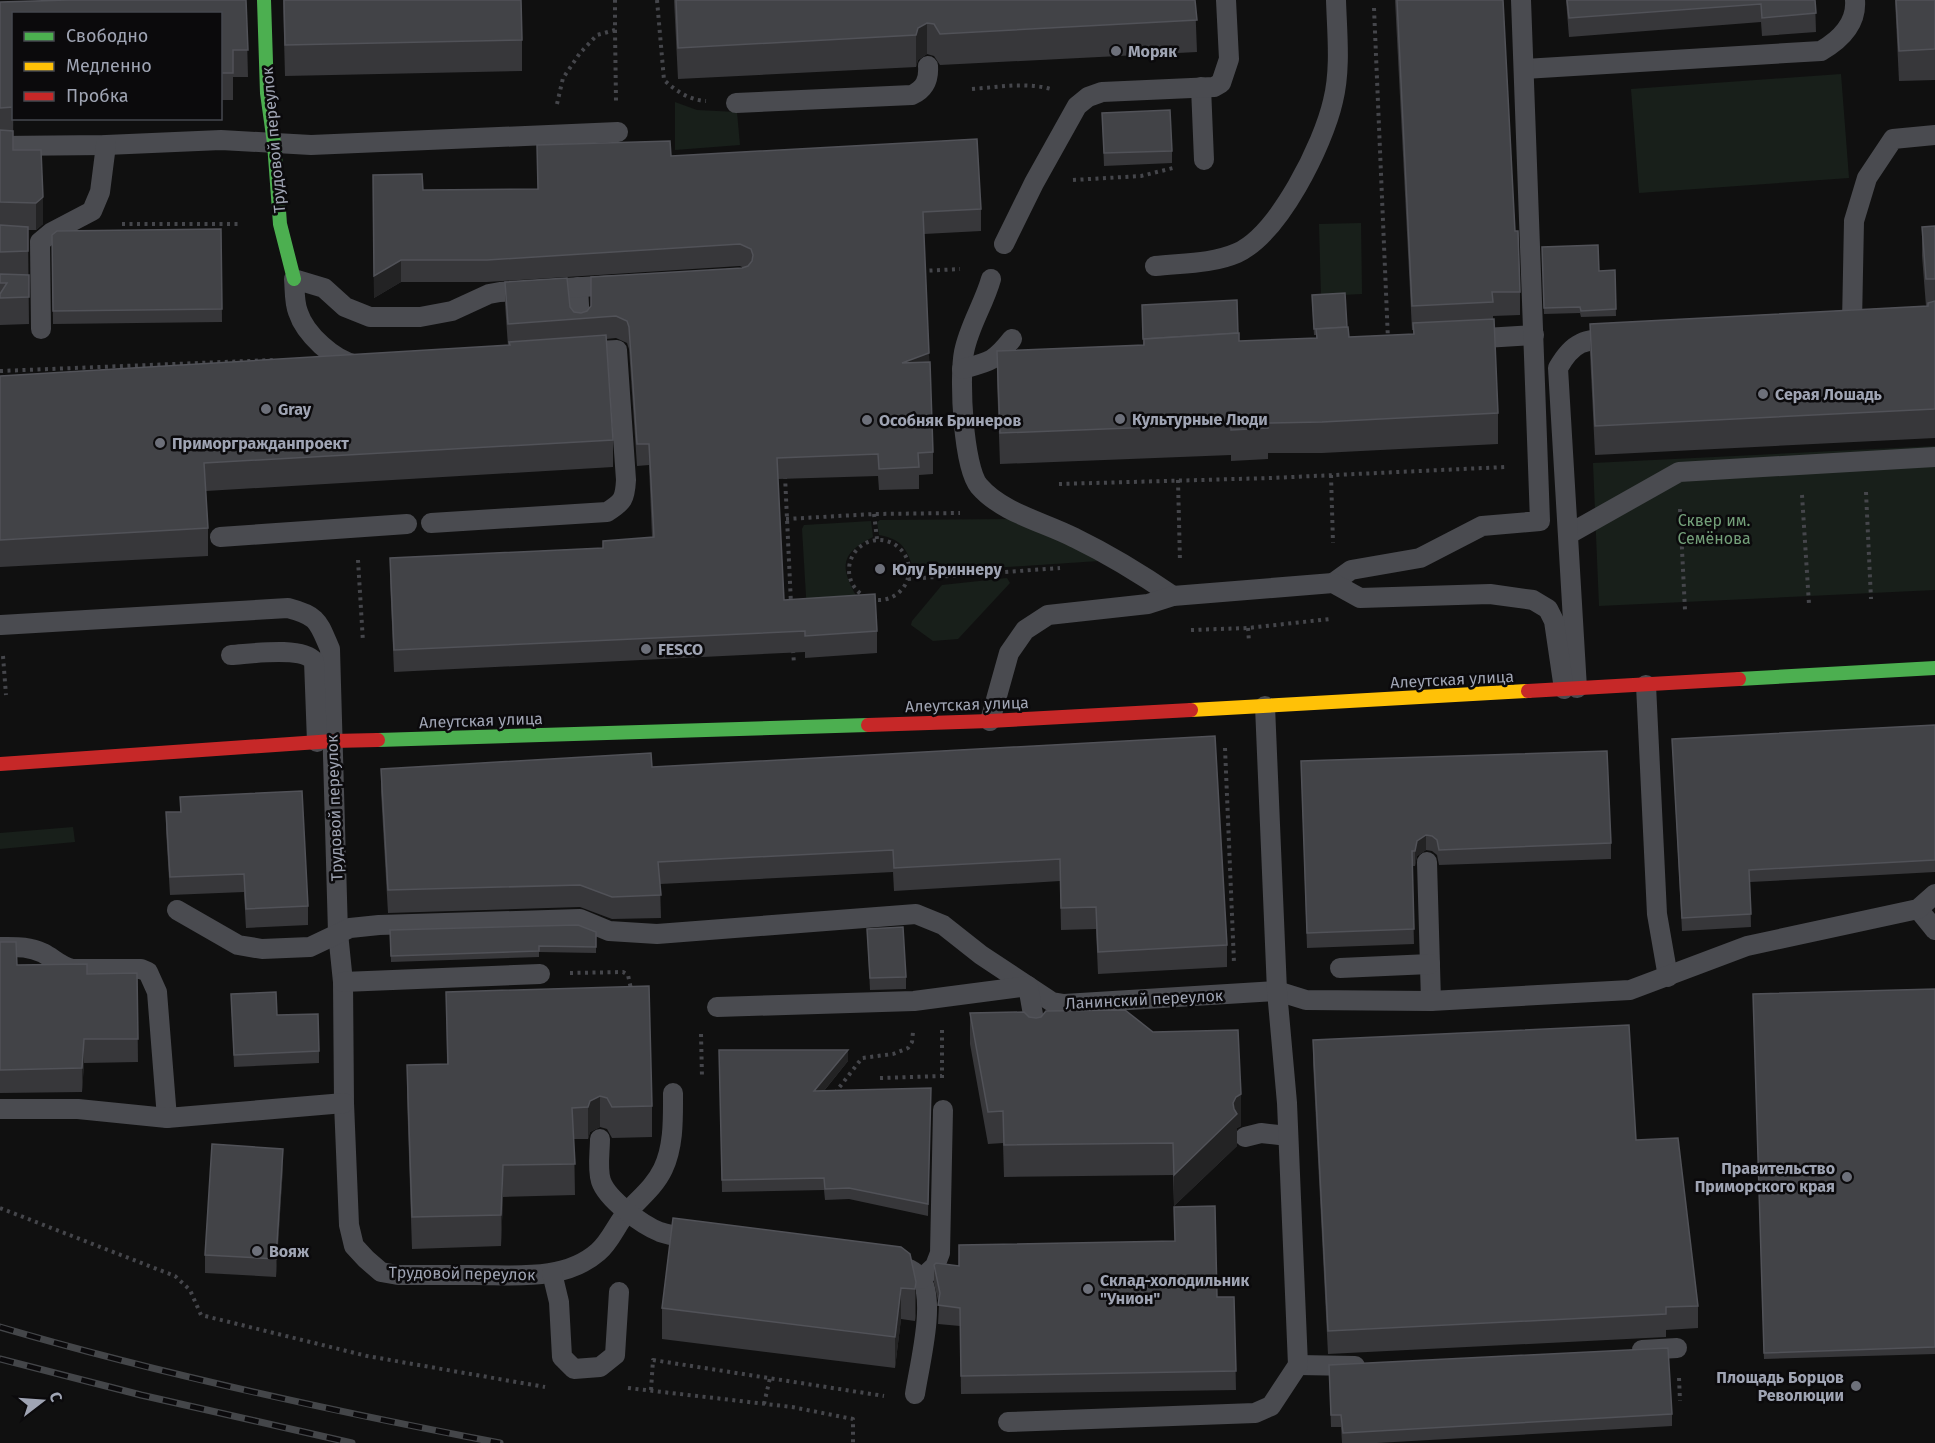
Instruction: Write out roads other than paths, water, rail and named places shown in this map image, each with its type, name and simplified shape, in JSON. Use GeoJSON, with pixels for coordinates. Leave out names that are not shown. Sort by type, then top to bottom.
{"type":"FeatureCollection","features":[{"type":"Feature","properties":{"kind":"main road","name":"Трудовой переулок"},"geometry":{"type":"LineString","coordinates":[[264,0],[267,93],[274,143],[280,224],[294,279]]}},
{"type":"Feature","properties":{"kind":"main road","name":"Алеутская улица"},"geometry":{"type":"LineString","coordinates":[[0,764],[325,742],[990,721],[1935,668]]}},
{"type":"Feature","properties":{"kind":"lane"},"geometry":{"type":"LineString","coordinates":[[1004,244],[1034,183],[1077,106],[1088,97],[1102,92],[1214,87],[1221,83],[1229,59],[1226,0]]}},
{"type":"Feature","properties":{"kind":"lane"},"geometry":{"type":"LineString","coordinates":[[1155,266],[1214,260],[1237,253],[1274,221],[1293,195],[1320,139],[1334,101],[1338,64],[1336,0]]}},
{"type":"Feature","properties":{"kind":"lane"},"geometry":{"type":"LineString","coordinates":[[990,721],[1009,652],[1025,630],[1048,615],[1148,604],[1177,596],[1333,583],[1351,570],[1420,558],[1482,526],[1540,521],[1521,0]]}},
{"type":"Feature","properties":{"kind":"lane"},"geometry":{"type":"LineString","coordinates":[[1524,69],[1821,51],[1834,44],[1851,23],[1856,11],[1855,0]]}},
{"type":"Feature","properties":{"kind":"lane"},"geometry":{"type":"LineString","coordinates":[[736,103],[912,95],[920,92],[925,84],[929,76],[928,66]]}},
{"type":"Feature","properties":{"kind":"lane"},"geometry":{"type":"LineString","coordinates":[[1201,87],[1204,160]]}},
{"type":"Feature","properties":{"kind":"lane"},"geometry":{"type":"LineString","coordinates":[[0,146],[106,145],[221,140],[312,145],[618,132]]}},
{"type":"Feature","properties":{"kind":"lane"},"geometry":{"type":"LineString","coordinates":[[1852,323],[1854,221],[1867,178],[1893,139],[1935,135]]}},
{"type":"Feature","properties":{"kind":"lane"},"geometry":{"type":"LineString","coordinates":[[41,329],[29,289],[30,242],[71,224],[92,211],[100,192],[106,145]]}},
{"type":"Feature","properties":{"kind":"lane"},"geometry":{"type":"LineString","coordinates":[[376,367],[353,365],[337,358],[311,335],[298,313],[294,279],[324,288],[345,307],[370,317],[420,318],[452,311],[489,294],[500,292],[634,284]]}},
{"type":"Feature","properties":{"kind":"lane"},"geometry":{"type":"LineString","coordinates":[[990,281],[967,338],[962,369],[967,450],[972,472],[978,485],[1015,512],[1074,537],[1136,570],[1177,596]]}},
{"type":"Feature","properties":{"kind":"lane"},"geometry":{"type":"LineString","coordinates":[[578,287],[580,322]]}},
{"type":"Feature","properties":{"kind":"lane"},"geometry":{"type":"LineString","coordinates":[[1829,325],[1876,322]]}},
{"type":"Feature","properties":{"kind":"lane"},"geometry":{"type":"LineString","coordinates":[[1448,340],[1534,335]]}},
{"type":"Feature","properties":{"kind":"lane"},"geometry":{"type":"LineString","coordinates":[[1570,689],[1569,534],[1558,368],[1570,349],[1587,340],[1634,337]]}},
{"type":"Feature","properties":{"kind":"lane"},"geometry":{"type":"LineString","coordinates":[[962,369],[991,362],[1012,339]]}},
{"type":"Feature","properties":{"kind":"lane"},"geometry":{"type":"LineString","coordinates":[[431,523],[607,512],[619,504],[625,495],[627,480],[617,350],[560,354]]}},
{"type":"Feature","properties":{"kind":"lane"},"geometry":{"type":"LineString","coordinates":[[1569,534],[1679,472],[1935,457]]}},
{"type":"Feature","properties":{"kind":"lane"},"geometry":{"type":"LineString","coordinates":[[220,537],[407,524]]}},
{"type":"Feature","properties":{"kind":"lane"},"geometry":{"type":"LineString","coordinates":[[1333,583],[1360,598],[1490,594],[1516,596],[1542,604],[1548,609],[1554,621],[1570,689]]}},
{"type":"Feature","properties":{"kind":"lane","name":"Трудовой переулок"},"geometry":{"type":"LineString","coordinates":[[1,625],[288,608],[305,613],[318,622],[330,649],[325,742],[343,982],[344,1104],[349,1225],[354,1246],[381,1272],[398,1275],[537,1276],[552,1273],[586,1260],[600,1251],[627,1212],[648,1190],[663,1169],[672,1128],[673,1093]]}},
{"type":"Feature","properties":{"kind":"lane"},"geometry":{"type":"LineString","coordinates":[[231,655],[299,652],[310,656],[314,661],[325,742]]}},
{"type":"Feature","properties":{"kind":"lane"},"geometry":{"type":"LineString","coordinates":[[1646,685],[1657,914],[1668,977]]}},
{"type":"Feature","properties":{"kind":"lane"},"geometry":{"type":"LineString","coordinates":[[1008,1422],[1255,1413],[1271,1406],[1298,1365],[1288,1136],[1277,991],[1265,706]]}},
{"type":"Feature","properties":{"kind":"lane"},"geometry":{"type":"LineString","coordinates":[[1427,862],[1431,1001]]}},
{"type":"Feature","properties":{"kind":"lane"},"geometry":{"type":"LineString","coordinates":[[1935,894],[1918,909],[1935,930]]}},
{"type":"Feature","properties":{"kind":"lane","name":"Ланинский переулок"},"geometry":{"type":"LineString","coordinates":[[177,910],[238,945],[262,949],[310,947],[350,928],[379,925],[580,920],[609,931],[657,934],[916,914],[943,925],[981,955],[1052,1002],[1064,1004],[1277,991],[1306,1000],[1431,1001],[1630,990],[1747,946],[1918,909]]}},
{"type":"Feature","properties":{"kind":"lane"},"geometry":{"type":"LineString","coordinates":[[0,948],[27,947],[45,954],[63,967],[72,969],[141,969],[148,972],[157,992],[167,1118]]}},
{"type":"Feature","properties":{"kind":"lane"},"geometry":{"type":"LineString","coordinates":[[1340,968],[1430,964]]}},
{"type":"Feature","properties":{"kind":"lane"},"geometry":{"type":"LineString","coordinates":[[343,982],[540,974]]}},
{"type":"Feature","properties":{"kind":"lane"},"geometry":{"type":"LineString","coordinates":[[717,1007],[914,1001],[1028,986],[1035,1038]]}},
{"type":"Feature","properties":{"kind":"lane"},"geometry":{"type":"LineString","coordinates":[[0,1109],[78,1109],[167,1118],[344,1104]]}},
{"type":"Feature","properties":{"kind":"lane"},"geometry":{"type":"LineString","coordinates":[[921,1280],[935,1266],[940,1253],[943,1110]]}},
{"type":"Feature","properties":{"kind":"lane"},"geometry":{"type":"LineString","coordinates":[[1245,1137],[1261,1133],[1288,1136]]}},
{"type":"Feature","properties":{"kind":"lane"},"geometry":{"type":"LineString","coordinates":[[600,1138],[602,1181],[608,1194],[627,1212],[660,1232],[712,1241]]}},
{"type":"Feature","properties":{"kind":"lane"},"geometry":{"type":"LineString","coordinates":[[872,1262],[906,1267],[921,1280],[928,1313],[915,1394]]}},
{"type":"Feature","properties":{"kind":"lane"},"geometry":{"type":"LineString","coordinates":[[552,1273],[559,1302],[562,1358],[574,1369],[600,1367],[615,1355],[619,1292]]}},
{"type":"Feature","properties":{"kind":"lane"},"geometry":{"type":"LineString","coordinates":[[1618,1351],[1677,1348]]}},
{"type":"Feature","properties":{"kind":"lane"},"geometry":{"type":"LineString","coordinates":[[1298,1365],[1379,1364]]}},
{"type":"Feature","properties":{"kind":"railway"},"geometry":{"type":"LineString","coordinates":[[0,1327],[124,1361],[248,1391],[500,1443]]}},
{"type":"Feature","properties":{"kind":"railway"},"geometry":{"type":"LineString","coordinates":[[0,1359],[141,1395],[352,1443]]}},
{"type":"Feature","properties":{"kind":"place","name":"Моряк"},"geometry":{"type":"Point","coordinates":[1116,51]}},
{"type":"Feature","properties":{"kind":"place","name":"Серая Лошадь"},"geometry":{"type":"Point","coordinates":[1763,394]}},
{"type":"Feature","properties":{"kind":"place","name":"Gray"},"geometry":{"type":"Point","coordinates":[266,409]}},
{"type":"Feature","properties":{"kind":"place","name":"Культурные Люди"},"geometry":{"type":"Point","coordinates":[1120,419]}},
{"type":"Feature","properties":{"kind":"place","name":"Особняк Бринеров"},"geometry":{"type":"Point","coordinates":[867,420]}},
{"type":"Feature","properties":{"kind":"place","name":"Приморгражданпроект"},"geometry":{"type":"Point","coordinates":[160,443]}},
{"type":"Feature","properties":{"kind":"place","name":"Юлу Бриннеру"},"geometry":{"type":"Point","coordinates":[880,569]}},
{"type":"Feature","properties":{"kind":"place","name":"FESCO"},"geometry":{"type":"Point","coordinates":[646,649]}},
{"type":"Feature","properties":{"kind":"place","name":"Правительство Приморского края"},"geometry":{"type":"Point","coordinates":[1847,1177]}},
{"type":"Feature","properties":{"kind":"place","name":"Вояж"},"geometry":{"type":"Point","coordinates":[257,1251]}},
{"type":"Feature","properties":{"kind":"place","name":"Склад-холодильник \"Унион\""},"geometry":{"type":"Point","coordinates":[1088,1289]}},
{"type":"Feature","properties":{"kind":"place","name":"Площадь Борцов Революции"},"geometry":{"type":"Point","coordinates":[1856,1386]}},
{"type":"Feature","properties":{"kind":"park label","name":"Сквер им. Семёнова"},"geometry":{"type":"Point","coordinates":[1714,529]}}]}
